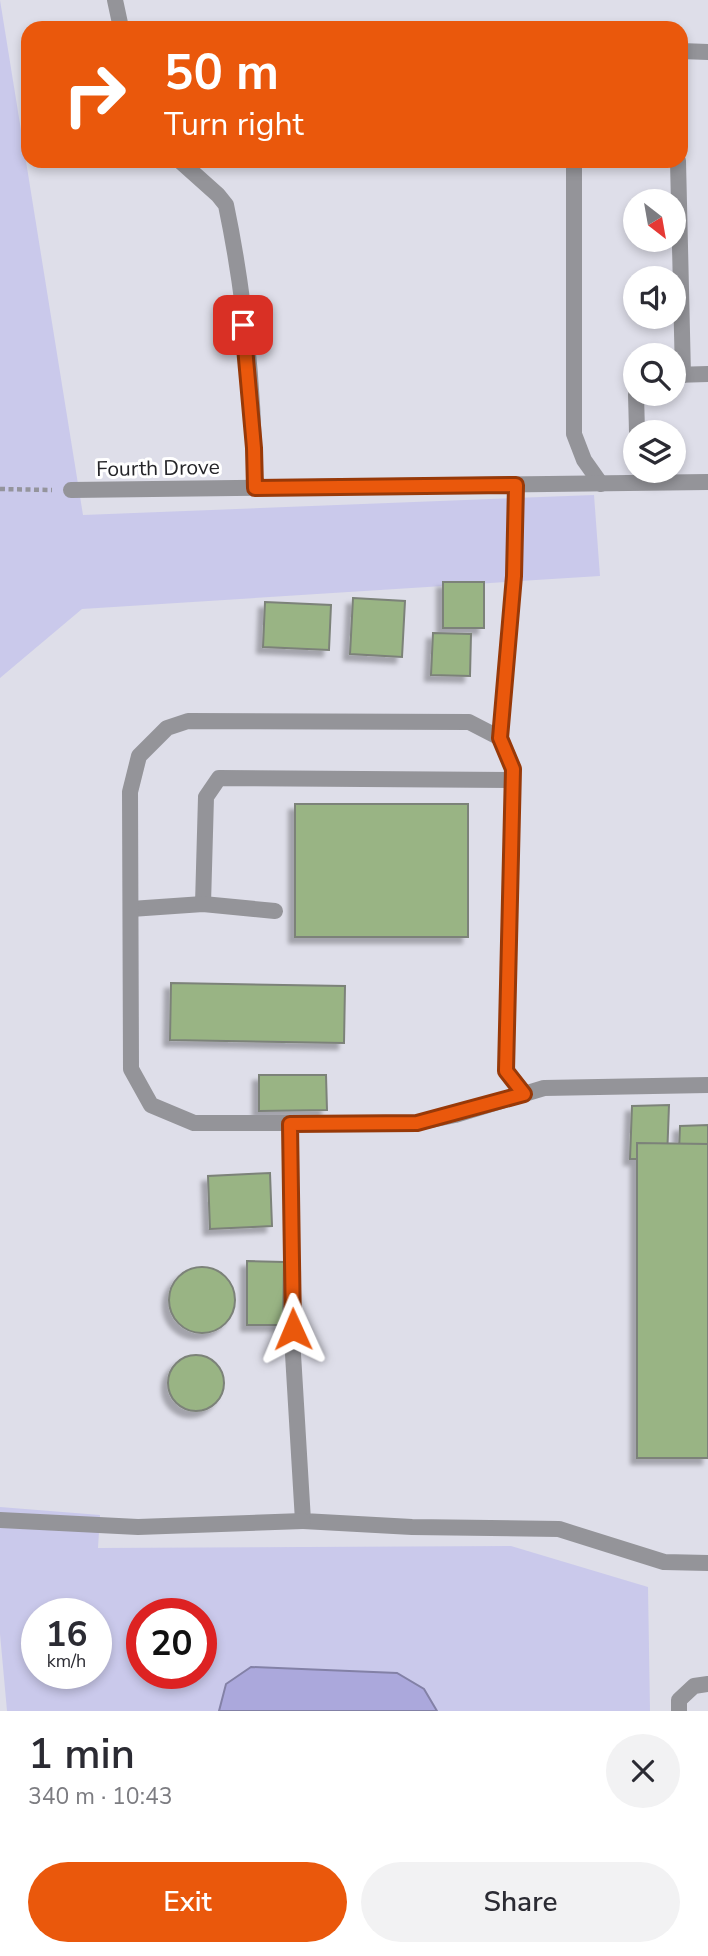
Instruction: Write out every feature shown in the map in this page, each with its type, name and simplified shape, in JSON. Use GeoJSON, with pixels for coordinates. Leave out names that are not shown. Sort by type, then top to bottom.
{"type":"FeatureCollection","features":[{"type":"Feature","properties":{"kind":"lane"},"geometry":{"type":"LineString","coordinates":[[115,0],[120,21]]}},
{"type":"Feature","properties":{"kind":"lane"},"geometry":{"type":"LineString","coordinates":[[688,51],[708,52]]}},
{"type":"Feature","properties":{"kind":"lane"},"geometry":{"type":"LineString","coordinates":[[188,168],[226,205],[241,300],[255,488]]}},
{"type":"Feature","properties":{"kind":"lane"},"geometry":{"type":"LineString","coordinates":[[574,168],[574,434],[584,460],[601,484]]}},
{"type":"Feature","properties":{"kind":"lane"},"geometry":{"type":"LineString","coordinates":[[678,168],[678,343]]}},
{"type":"Feature","properties":{"kind":"lane"},"geometry":{"type":"LineString","coordinates":[[686,375],[708,374]]}},
{"type":"Feature","properties":{"kind":"lane","name":"Fourth Drove"},"geometry":{"type":"LineString","coordinates":[[71,490],[601,484],[623,480]]}},
{"type":"Feature","properties":{"kind":"lane","name":"Fourth Drove"},"geometry":{"type":"LineString","coordinates":[[686,480],[708,482]]}},
{"type":"Feature","properties":{"kind":"lane"},"geometry":{"type":"LineString","coordinates":[[516,485],[514,576],[500,738],[513,769],[506,1071],[524,1094]]}},
{"type":"Feature","properties":{"kind":"lane"},"geometry":{"type":"LineString","coordinates":[[500,738],[469,722],[188,721],[167,728],[139,755],[130,792],[131,1069],[151,1105],[194,1123],[417,1123],[544,1088],[708,1085]]}},
{"type":"Feature","properties":{"kind":"lane"},"geometry":{"type":"LineString","coordinates":[[203,904],[206,797],[219,778],[513,780]]}},
{"type":"Feature","properties":{"kind":"lane"},"geometry":{"type":"LineString","coordinates":[[131,909],[203,904],[275,911]]}},
{"type":"Feature","properties":{"kind":"lane"},"geometry":{"type":"LineString","coordinates":[[290,1124],[293,1354],[303,1521]]}},
{"type":"Feature","properties":{"kind":"lane"},"geometry":{"type":"LineString","coordinates":[[0,1520],[138,1527],[303,1521],[412,1527],[559,1529],[664,1562],[708,1563]]}},
{"type":"Feature","properties":{"kind":"lane"},"geometry":{"type":"LineString","coordinates":[[679,1711],[679,1700],[694,1686],[708,1684]]}},
{"type":"Feature","properties":{"kind":"path"},"geometry":{"type":"LineString","coordinates":[[0,489],[71,490]]}},
{"type":"Feature","properties":{"kind":"shaded area"},"geometry":{"type":"Polygon","coordinates":[[[0,0],[21,130],[21,168],[27,168],[83,515],[594,495],[600,576],[82,609],[0,678],[0,0]]]}},
{"type":"Feature","properties":{"kind":"shaded area"},"geometry":{"type":"Polygon","coordinates":[[[0,1507],[100,1515],[98,1548],[511,1546],[648,1587],[650,1711],[7,1711],[0,1634],[0,1507]]]}},
{"type":"Feature","properties":{"kind":"shaded area"},"geometry":{"type":"Polygon","coordinates":[[[251,1667],[397,1673],[424,1689],[437,1711],[219,1711],[226,1684],[251,1667]]]}},
{"type":"Feature","properties":{"kind":"building"},"geometry":{"type":"Polygon","coordinates":[[[443,582],[484,582],[484,628],[443,628],[443,582]]]}},
{"type":"Feature","properties":{"kind":"building"},"geometry":{"type":"Polygon","coordinates":[[[353,598],[405,601],[402,657],[350,654],[353,598]]]}},
{"type":"Feature","properties":{"kind":"building"},"geometry":{"type":"Polygon","coordinates":[[[265,602],[331,605],[329,650],[263,647],[265,602]]]}},
{"type":"Feature","properties":{"kind":"building"},"geometry":{"type":"Polygon","coordinates":[[[433,633],[471,634],[470,676],[431,675],[433,633]]]}},
{"type":"Feature","properties":{"kind":"building"},"geometry":{"type":"Polygon","coordinates":[[[295,804],[468,804],[468,937],[295,937],[295,804]]]}},
{"type":"Feature","properties":{"kind":"building"},"geometry":{"type":"Polygon","coordinates":[[[171,983],[345,986],[344,1043],[170,1040],[171,983]]]}},
{"type":"Feature","properties":{"kind":"building"},"geometry":{"type":"Polygon","coordinates":[[[259,1075],[326,1075],[327,1110],[259,1111],[259,1075]]]}},
{"type":"Feature","properties":{"kind":"building"},"geometry":{"type":"Polygon","coordinates":[[[669,1105],[667,1159],[630,1159],[632,1106],[669,1105]]]}},
{"type":"Feature","properties":{"kind":"building"},"geometry":{"type":"Polygon","coordinates":[[[708,1125],[708,1152],[679,1152],[680,1126],[708,1125]]]}},
{"type":"Feature","properties":{"kind":"building"},"geometry":{"type":"Polygon","coordinates":[[[637,1143],[708,1144],[708,1458],[637,1458],[637,1143]]]}},
{"type":"Feature","properties":{"kind":"building"},"geometry":{"type":"Polygon","coordinates":[[[270,1173],[272,1226],[210,1229],[208,1176],[270,1173]]]}},
{"type":"Feature","properties":{"kind":"building"},"geometry":{"type":"Polygon","coordinates":[[[247,1261],[284,1262],[283,1325],[247,1325],[247,1261]]]}},
{"type":"Feature","properties":{"kind":"building"},"geometry":{"type":"Polygon","coordinates":[[[202,1267],[215,1270],[225,1277],[232,1287],[235,1300],[232,1313],[225,1323],[215,1330],[202,1333],[189,1330],[179,1323],[172,1313],[169,1300],[172,1287],[179,1277],[189,1270],[202,1267]]]}},
{"type":"Feature","properties":{"kind":"building"},"geometry":{"type":"Polygon","coordinates":[[[196,1355],[211,1360],[219,1368],[224,1383],[219,1398],[211,1406],[196,1411],[181,1406],[173,1398],[168,1383],[173,1368],[181,1360],[196,1355]]]}},
{"type":"Feature","properties":{"kind":"route"},"geometry":{"type":"LineString","coordinates":[[243,325],[255,488],[516,485],[514,576],[500,738],[513,769],[506,1071],[524,1094],[417,1123],[290,1124],[293,1329]]}}]}
